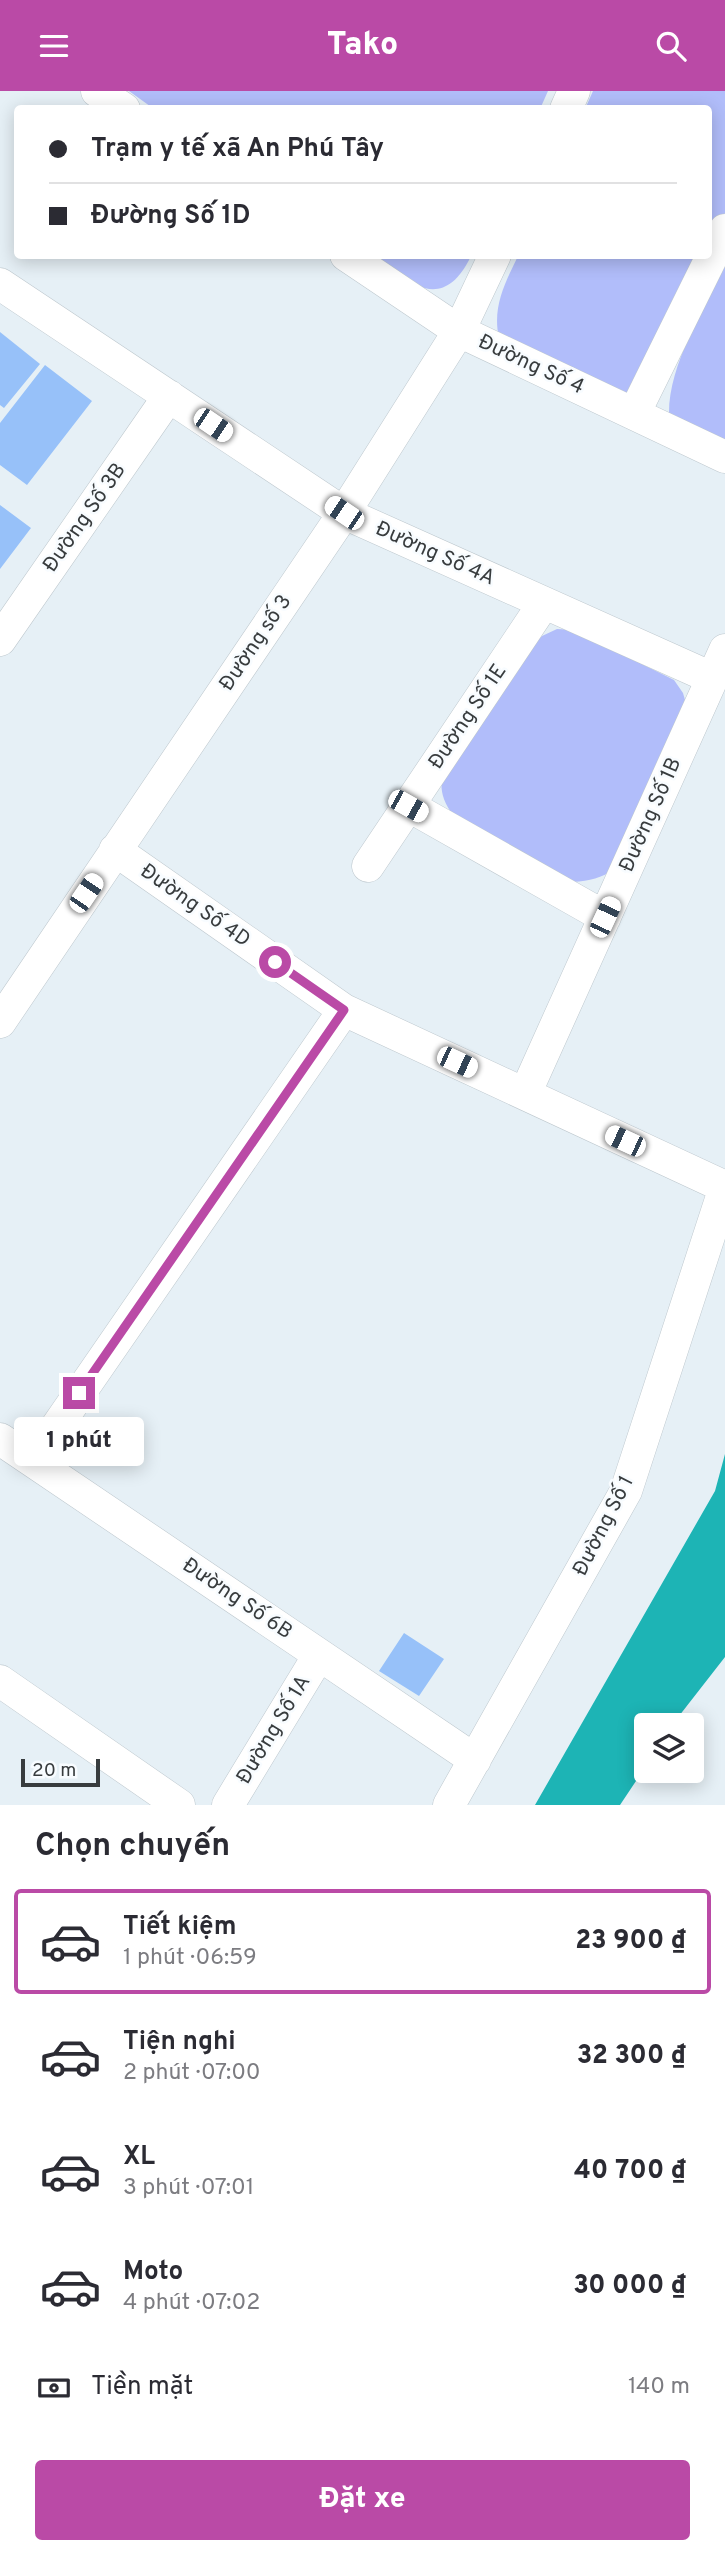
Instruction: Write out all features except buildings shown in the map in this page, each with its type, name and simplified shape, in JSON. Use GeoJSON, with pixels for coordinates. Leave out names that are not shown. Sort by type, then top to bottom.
{"type":"FeatureCollection","features":[{"type":"Feature","properties":{"kind":"street"},"geometry":{"type":"LineString","coordinates":[[97,91],[118,105]]}},
{"type":"Feature","properties":{"kind":"street"},"geometry":{"type":"LineString","coordinates":[[712,256],[725,230]]}},
{"type":"Feature","properties":{"kind":"street","name":"Đường Số 4"},"geometry":{"type":"LineString","coordinates":[[351,259],[459,331],[725,457]]}},
{"type":"Feature","properties":{"kind":"street","name":"Đường số 3"},"geometry":{"type":"LineString","coordinates":[[0,1021],[344,513],[459,331],[493,259]]}},
{"type":"Feature","properties":{"kind":"street"},"geometry":{"type":"LineString","coordinates":[[634,414],[711,259]]}},
{"type":"Feature","properties":{"kind":"street","name":"Đường Số 4A"},"geometry":{"type":"LineString","coordinates":[[0,284],[344,513],[544,603],[719,664]]}},
{"type":"Feature","properties":{"kind":"street","name":"Đường Số 3B"},"geometry":{"type":"LineString","coordinates":[[0,640],[169,396]]}},
{"type":"Feature","properties":{"kind":"street","name":"Đường Số 1E"},"geometry":{"type":"LineString","coordinates":[[368,866],[544,603]]}},
{"type":"Feature","properties":{"kind":"street","name":"Đường Số 1B"},"geometry":{"type":"LineString","coordinates":[[525,1094],[719,664]]}},
{"type":"Feature","properties":{"kind":"street"},"geometry":{"type":"LineString","coordinates":[[408,806],[605,917]]}},
{"type":"Feature","properties":{"kind":"street","name":"Đường Số 4D"},"geometry":{"type":"LineString","coordinates":[[115,850],[344,1010],[725,1187]]}},
{"type":"Feature","properties":{"kind":"street"},"geometry":{"type":"LineString","coordinates":[[33,1461],[344,1010]]}},
{"type":"Feature","properties":{"kind":"street","name":"Đường Số 1"},"geometry":{"type":"LineString","coordinates":[[449,1805],[626,1491],[725,1187]]}},
{"type":"Feature","properties":{"kind":"street","name":"Đường Số 6B"},"geometry":{"type":"LineString","coordinates":[[0,1439],[475,1760]]}},
{"type":"Feature","properties":{"kind":"street","name":"Đường Số 1A"},"geometry":{"type":"LineString","coordinates":[[228,1805],[319,1655]]}},
{"type":"Feature","properties":{"kind":"street"},"geometry":{"type":"LineString","coordinates":[[0,1681],[179,1805]]}},
{"type":"Feature","properties":{"kind":"shaded area"},"geometry":{"type":"Polygon","coordinates":[[[129,91],[548,91],[542,105],[148,105],[129,91]]]}},
{"type":"Feature","properties":{"kind":"shaded area"},"geometry":{"type":"Polygon","coordinates":[[[593,91],[725,91],[725,213],[712,240],[712,105],[587,105],[593,91]]]}},
{"type":"Feature","properties":{"kind":"shaded area"},"geometry":{"type":"Polygon","coordinates":[[[373,259],[469,259],[460,274],[448,285],[436,289],[424,288],[397,275],[373,259]]]}},
{"type":"Feature","properties":{"kind":"shaded area"},"geometry":{"type":"Polygon","coordinates":[[[517,259],[702,259],[629,398],[499,338],[497,316],[504,286],[517,259]]]}},
{"type":"Feature","properties":{"kind":"shaded area"},"geometry":{"type":"Polygon","coordinates":[[[725,264],[725,450],[669,413],[681,356],[725,264]]]}},
{"type":"Feature","properties":{"kind":"shaded area"},"geometry":{"type":"Polygon","coordinates":[[[557,629],[574,630],[674,680],[683,693],[687,707],[615,869],[585,881],[573,882],[453,815],[441,786],[442,774],[533,645],[542,636],[557,629]]]}},
{"type":"Feature","properties":{"kind":"shaded area"},"geometry":{"type":"Polygon","coordinates":[[[725,1454],[725,1657],[681,1713],[634,1713],[635,1783],[620,1805],[535,1805],[715,1491],[725,1454]]]}},
{"type":"Feature","properties":{"kind":"route"},"geometry":{"type":"LineString","coordinates":[[79,1393],[344,1010],[275,962]]}}]}
